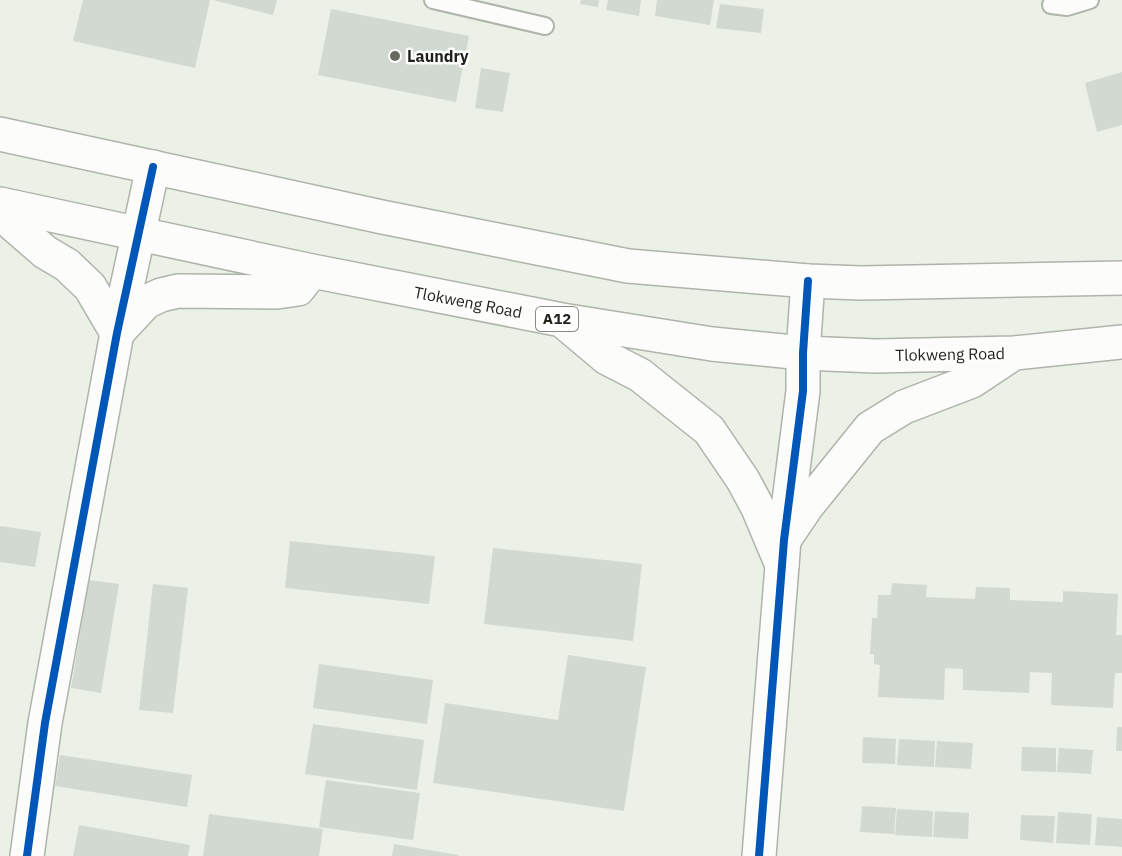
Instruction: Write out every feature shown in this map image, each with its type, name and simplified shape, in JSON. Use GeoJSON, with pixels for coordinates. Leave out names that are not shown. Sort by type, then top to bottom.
{"type":"FeatureCollection","features":[{"type":"Feature","properties":{"kind":"main road"},"geometry":{"type":"LineString","coordinates":[[0,134],[382,217],[628,266],[808,281],[861,283],[1122,278]]}},
{"type":"Feature","properties":{"kind":"main road"},"geometry":{"type":"LineString","coordinates":[[27,856],[45,723],[117,333],[153,167]]}},
{"type":"Feature","properties":{"kind":"main road","name":"Tlokweng Road"},"geometry":{"type":"LineString","coordinates":[[0,204],[312,271],[562,320],[712,344],[803,353],[876,356],[1014,352],[1122,342]]}},
{"type":"Feature","properties":{"kind":"main road"},"geometry":{"type":"LineString","coordinates":[[0,213],[45,252],[67,265],[90,286],[117,333]]}},
{"type":"Feature","properties":{"kind":"main road"},"geometry":{"type":"LineString","coordinates":[[117,333],[146,302],[161,295],[178,291],[277,292],[298,289],[312,271]]}},
{"type":"Feature","properties":{"kind":"main road"},"geometry":{"type":"LineString","coordinates":[[759,856],[783,552],[803,391],[808,281]]}},
{"type":"Feature","properties":{"kind":"main road"},"geometry":{"type":"LineString","coordinates":[[562,320],[607,358],[640,375],[709,430],[743,480],[783,552]]}},
{"type":"Feature","properties":{"kind":"main road"},"geometry":{"type":"LineString","coordinates":[[783,552],[807,506],[870,428],[904,408],[972,381],[1014,352]]}},
{"type":"Feature","properties":{"kind":"lane"},"geometry":{"type":"LineString","coordinates":[[433,0],[545,26]]}},
{"type":"Feature","properties":{"kind":"lane"},"geometry":{"type":"LineString","coordinates":[[1051,5],[1067,7],[1090,0]]}},
{"type":"Feature","properties":{"kind":"building"},"geometry":{"type":"Polygon","coordinates":[[[83,0],[210,0],[195,68],[73,41],[83,0]]]}},
{"type":"Feature","properties":{"kind":"building"},"geometry":{"type":"Polygon","coordinates":[[[213,0],[277,0],[273,15],[213,0]]]}},
{"type":"Feature","properties":{"kind":"building"},"geometry":{"type":"Polygon","coordinates":[[[581,0],[599,0],[598,7],[580,4],[581,0]]]}},
{"type":"Feature","properties":{"kind":"building"},"geometry":{"type":"Polygon","coordinates":[[[608,0],[641,0],[639,16],[606,10],[608,0]]]}},
{"type":"Feature","properties":{"kind":"building"},"geometry":{"type":"Polygon","coordinates":[[[657,0],[714,0],[710,25],[655,16],[657,0]]]}},
{"type":"Feature","properties":{"kind":"building"},"geometry":{"type":"Polygon","coordinates":[[[720,4],[764,9],[761,33],[716,28],[720,4]]]}},
{"type":"Feature","properties":{"kind":"building"},"geometry":{"type":"Polygon","coordinates":[[[331,9],[469,36],[456,102],[318,75],[331,9]]]}},
{"type":"Feature","properties":{"kind":"building"},"geometry":{"type":"Polygon","coordinates":[[[481,68],[510,73],[503,112],[475,108],[481,68]]]}},
{"type":"Feature","properties":{"kind":"building"},"geometry":{"type":"Polygon","coordinates":[[[1122,72],[1122,125],[1097,132],[1085,83],[1122,72]]]}},
{"type":"Feature","properties":{"kind":"building"},"geometry":{"type":"Polygon","coordinates":[[[0,526],[41,532],[35,567],[0,562],[0,526]]]}},
{"type":"Feature","properties":{"kind":"building"},"geometry":{"type":"Polygon","coordinates":[[[290,541],[435,556],[429,604],[285,588],[290,541]]]}},
{"type":"Feature","properties":{"kind":"building"},"geometry":{"type":"Polygon","coordinates":[[[493,548],[642,564],[633,641],[484,624],[493,548]]]}},
{"type":"Feature","properties":{"kind":"building"},"geometry":{"type":"Polygon","coordinates":[[[89,580],[119,584],[101,693],[71,688],[89,580]]]}},
{"type":"Feature","properties":{"kind":"building"},"geometry":{"type":"Polygon","coordinates":[[[892,583],[927,585],[926,597],[975,599],[976,587],[1010,588],[1010,600],[1063,602],[1063,591],[1118,594],[1116,635],[1122,635],[1122,673],[1115,673],[1113,708],[1051,705],[1052,673],[1030,672],[1029,693],[963,690],[963,669],[945,668],[944,700],[878,697],[880,665],[874,664],[874,654],[870,654],[872,618],[877,618],[878,595],[891,595],[892,583]]]}},
{"type":"Feature","properties":{"kind":"building"},"geometry":{"type":"Polygon","coordinates":[[[153,584],[188,588],[173,713],[139,710],[153,584]]]}},
{"type":"Feature","properties":{"kind":"building"},"geometry":{"type":"Polygon","coordinates":[[[568,655],[646,667],[624,811],[433,783],[445,703],[558,720],[568,655]]]}},
{"type":"Feature","properties":{"kind":"building"},"geometry":{"type":"Polygon","coordinates":[[[319,664],[433,680],[427,724],[313,708],[319,664]]]}},
{"type":"Feature","properties":{"kind":"building"},"geometry":{"type":"Polygon","coordinates":[[[313,724],[424,740],[417,790],[305,774],[313,724]]]}},
{"type":"Feature","properties":{"kind":"building"},"geometry":{"type":"Polygon","coordinates":[[[1117,727],[1122,727],[1122,751],[1116,751],[1117,727]]]}},
{"type":"Feature","properties":{"kind":"building"},"geometry":{"type":"Polygon","coordinates":[[[863,737],[896,739],[895,764],[862,763],[863,737]]]}},
{"type":"Feature","properties":{"kind":"building"},"geometry":{"type":"Polygon","coordinates":[[[899,739],[935,741],[934,767],[897,765],[899,739]]]}},
{"type":"Feature","properties":{"kind":"building"},"geometry":{"type":"Polygon","coordinates":[[[937,741],[973,743],[971,769],[935,767],[937,741]]]}},
{"type":"Feature","properties":{"kind":"building"},"geometry":{"type":"Polygon","coordinates":[[[1022,747],[1056,748],[1056,772],[1021,771],[1022,747]]]}},
{"type":"Feature","properties":{"kind":"building"},"geometry":{"type":"Polygon","coordinates":[[[1059,748],[1093,750],[1091,774],[1057,772],[1059,748]]]}},
{"type":"Feature","properties":{"kind":"building"},"geometry":{"type":"Polygon","coordinates":[[[60,755],[192,775],[187,807],[55,786],[60,755]]]}},
{"type":"Feature","properties":{"kind":"building"},"geometry":{"type":"Polygon","coordinates":[[[326,780],[420,793],[413,840],[319,827],[326,780]]]}},
{"type":"Feature","properties":{"kind":"building"},"geometry":{"type":"Polygon","coordinates":[[[862,806],[896,808],[894,834],[860,832],[862,806]]]}},
{"type":"Feature","properties":{"kind":"building"},"geometry":{"type":"Polygon","coordinates":[[[897,809],[933,811],[932,837],[895,835],[897,809]]]}},
{"type":"Feature","properties":{"kind":"building"},"geometry":{"type":"Polygon","coordinates":[[[935,811],[969,813],[968,839],[933,837],[935,811]]]}},
{"type":"Feature","properties":{"kind":"building"},"geometry":{"type":"Polygon","coordinates":[[[1058,812],[1092,814],[1090,845],[1056,843],[1058,812]]]}},
{"type":"Feature","properties":{"kind":"building"},"geometry":{"type":"Polygon","coordinates":[[[209,814],[323,829],[319,856],[203,856],[209,814]]]}},
{"type":"Feature","properties":{"kind":"building"},"geometry":{"type":"Polygon","coordinates":[[[1021,815],[1055,816],[1053,843],[1020,840],[1021,815]]]}},
{"type":"Feature","properties":{"kind":"building"},"geometry":{"type":"Polygon","coordinates":[[[1097,817],[1122,819],[1122,847],[1095,845],[1097,817]]]}},
{"type":"Feature","properties":{"kind":"building"},"geometry":{"type":"Polygon","coordinates":[[[79,825],[190,845],[188,856],[73,856],[79,825]]]}},
{"type":"Feature","properties":{"kind":"building"},"geometry":{"type":"Polygon","coordinates":[[[394,844],[458,855],[458,856],[392,856],[394,844]]]}},
{"type":"Feature","properties":{"kind":"cycle path"},"geometry":{"type":"LineString","coordinates":[[27,856],[45,723],[117,333],[153,167]]}},
{"type":"Feature","properties":{"kind":"cycle path"},"geometry":{"type":"LineString","coordinates":[[759,856],[784,540],[803,391],[808,281]]}},
{"type":"Feature","properties":{"kind":"place","name":"Laundry"},"geometry":{"type":"Point","coordinates":[395,56]}}]}
